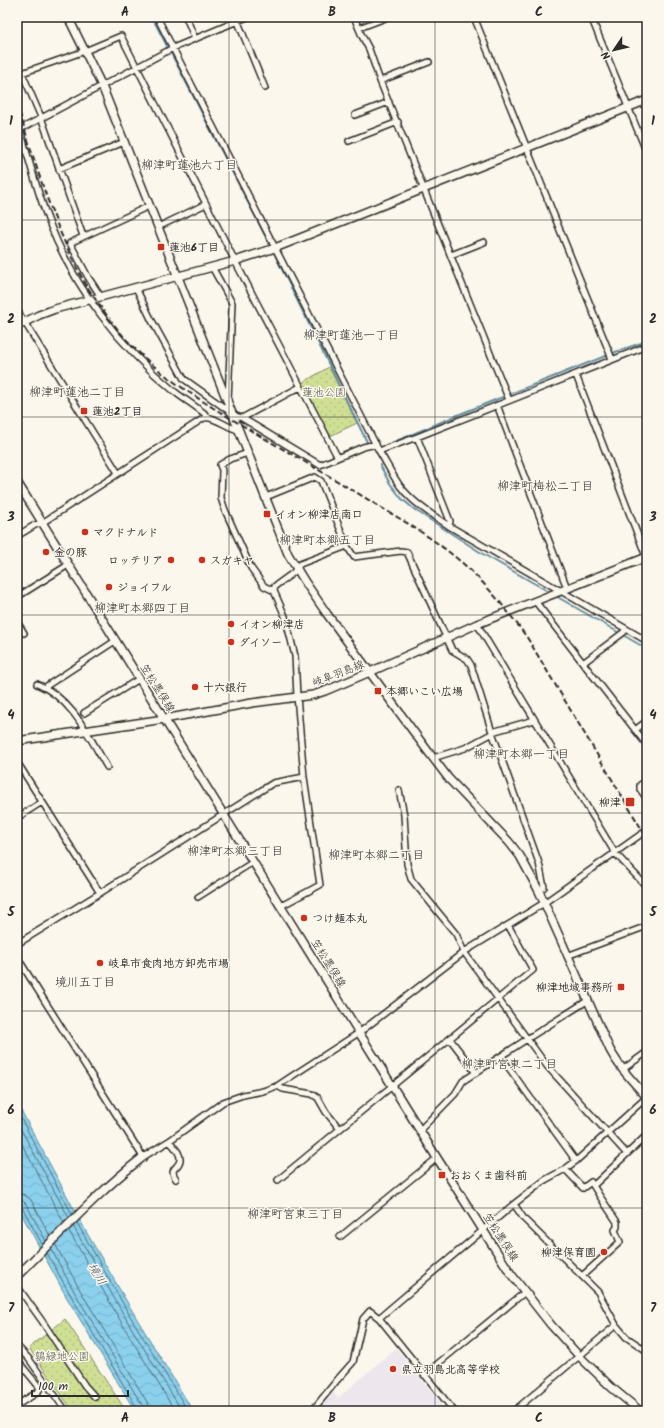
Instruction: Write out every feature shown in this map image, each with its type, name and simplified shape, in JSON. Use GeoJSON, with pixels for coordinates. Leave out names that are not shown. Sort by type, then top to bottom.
{"type":"FeatureCollection","features":[{"type":"Feature","properties":{"kind":"street"},"geometry":{"type":"LineString","coordinates":[[68,17],[102,86],[288,554],[327,614],[433,758],[450,779],[509,842],[530,873],[610,1050],[622,1070],[647,1097],[576,1161],[545,1180],[514,1204],[379,1318]]}},
{"type":"Feature","properties":{"kind":"street"},"geometry":{"type":"LineString","coordinates":[[157,17],[379,451],[400,486],[412,500],[423,509],[449,526],[564,590],[647,641]]}},
{"type":"Feature","properties":{"kind":"street"},"geometry":{"type":"LineString","coordinates":[[186,17],[195,39]]}},
{"type":"Feature","properties":{"kind":"street"},"geometry":{"type":"LineString","coordinates":[[18,130],[173,48],[237,19],[247,17]]}},
{"type":"Feature","properties":{"kind":"street"},"geometry":{"type":"LineString","coordinates":[[354,17],[369,49],[380,81],[398,122],[509,400]]}},
{"type":"Feature","properties":{"kind":"street"},"geometry":{"type":"LineString","coordinates":[[359,28],[388,17]]}},
{"type":"Feature","properties":{"kind":"street"},"geometry":{"type":"LineString","coordinates":[[474,17],[612,360]]}},
{"type":"Feature","properties":{"kind":"street"},"geometry":{"type":"LineString","coordinates":[[591,17],[647,153]]}},
{"type":"Feature","properties":{"kind":"street"},"geometry":{"type":"LineString","coordinates":[[237,19],[265,88]]}},
{"type":"Feature","properties":{"kind":"street"},"geometry":{"type":"LineString","coordinates":[[83,236],[41,117],[22,73],[85,51],[121,36],[300,387],[338,456]]}},
{"type":"Feature","properties":{"kind":"street"},"geometry":{"type":"LineString","coordinates":[[380,81],[429,62]]}},
{"type":"Feature","properties":{"kind":"street"},"geometry":{"type":"LineString","coordinates":[[17,326],[55,309],[235,261],[275,248],[647,100]]}},
{"type":"Feature","properties":{"kind":"street"},"geometry":{"type":"LineString","coordinates":[[355,115],[389,102]]}},
{"type":"Feature","properties":{"kind":"street"},"geometry":{"type":"LineString","coordinates":[[17,121],[18,130],[49,223],[66,261],[89,300],[146,367],[207,417],[211,417],[233,430],[239,430]]}},
{"type":"Feature","properties":{"kind":"street"},"geometry":{"type":"LineString","coordinates":[[349,141],[398,122]]}},
{"type":"Feature","properties":{"kind":"street"},"geometry":{"type":"LineString","coordinates":[[60,169],[124,142]]}},
{"type":"Feature","properties":{"kind":"street"},"geometry":{"type":"LineString","coordinates":[[158,227],[206,204]]}},
{"type":"Feature","properties":{"kind":"street"},"geometry":{"type":"LineString","coordinates":[[101,297],[88,278],[70,243],[149,206]]}},
{"type":"Feature","properties":{"kind":"street"},"geometry":{"type":"LineString","coordinates":[[451,255],[484,242]]}},
{"type":"Feature","properties":{"kind":"street"},"geometry":{"type":"LineString","coordinates":[[212,267],[232,303],[228,404]]}},
{"type":"Feature","properties":{"kind":"street"},"geometry":{"type":"LineString","coordinates":[[136,288],[184,380],[236,416],[242,418],[320,465],[363,446],[376,444]]}},
{"type":"Feature","properties":{"kind":"street"},"geometry":{"type":"LineString","coordinates":[[17,310],[118,473]]}},
{"type":"Feature","properties":{"kind":"street"},"geometry":{"type":"LineString","coordinates":[[379,451],[647,346]]}},
{"type":"Feature","properties":{"kind":"street"},"geometry":{"type":"LineString","coordinates":[[576,375],[647,558]]}},
{"type":"Feature","properties":{"kind":"street"},"geometry":{"type":"LineString","coordinates":[[242,418],[300,387]]}},
{"type":"Feature","properties":{"kind":"street"},"geometry":{"type":"LineString","coordinates":[[497,405],[564,590]]}},
{"type":"Feature","properties":{"kind":"street"},"geometry":{"type":"LineString","coordinates":[[17,536],[42,522],[207,417]]}},
{"type":"Feature","properties":{"kind":"street"},"geometry":{"type":"LineString","coordinates":[[417,437],[450,521],[449,526]]}},
{"type":"Feature","properties":{"kind":"street"},"geometry":{"type":"LineString","coordinates":[[248,453],[230,459],[220,465],[222,470],[221,498],[251,568],[264,586],[274,591],[285,616],[291,636],[295,656],[304,777],[320,885],[281,906]]}},
{"type":"Feature","properties":{"kind":"street"},"geometry":{"type":"LineString","coordinates":[[266,497],[315,477],[321,481],[347,546],[354,557],[401,551],[407,552],[452,650],[467,659],[471,665],[492,733],[539,863],[544,887],[539,891]]}},
{"type":"Feature","properties":{"kind":"street","name":"笠松墨俣線"},"geometry":{"type":"LineString","coordinates":[[17,482],[482,1230],[525,1292],[551,1325],[580,1357],[611,1387],[640,1411]]}},
{"type":"Feature","properties":{"kind":"street"},"geometry":{"type":"LineString","coordinates":[[274,591],[275,586],[300,564],[347,546]]}},
{"type":"Feature","properties":{"kind":"street","name":"岐阜羽島線"},"geometry":{"type":"LineString","coordinates":[[17,741],[164,719],[297,696],[313,695],[370,672],[445,637],[535,600],[647,558]]}},
{"type":"Feature","properties":{"kind":"street"},"geometry":{"type":"LineString","coordinates":[[17,597],[68,564]]}},
{"type":"Feature","properties":{"kind":"street"},"geometry":{"type":"LineString","coordinates":[[535,600],[582,663],[647,745]]}},
{"type":"Feature","properties":{"kind":"street"},"geometry":{"type":"LineString","coordinates":[[17,622],[24,633]]}},
{"type":"Feature","properties":{"kind":"street"},"geometry":{"type":"LineString","coordinates":[[477,624],[615,853],[647,887]]}},
{"type":"Feature","properties":{"kind":"street"},"geometry":{"type":"LineString","coordinates":[[582,663],[626,629]]}},
{"type":"Feature","properties":{"kind":"street"},"geometry":{"type":"LineString","coordinates":[[46,688],[48,685],[115,641]]}},
{"type":"Feature","properties":{"kind":"street"},"geometry":{"type":"LineString","coordinates":[[84,713],[139,679]]}},
{"type":"Feature","properties":{"kind":"street"},"geometry":{"type":"LineString","coordinates":[[37,684],[46,688],[59,698],[72,711],[107,767]]}},
{"type":"Feature","properties":{"kind":"street"},"geometry":{"type":"LineString","coordinates":[[433,758],[465,748],[492,733],[534,720]]}},
{"type":"Feature","properties":{"kind":"street"},"geometry":{"type":"LineString","coordinates":[[635,730],[647,721]]}},
{"type":"Feature","properties":{"kind":"street"},"geometry":{"type":"LineString","coordinates":[[17,762],[100,893]]}},
{"type":"Feature","properties":{"kind":"street"},"geometry":{"type":"LineString","coordinates":[[17,944],[273,783],[304,777]]}},
{"type":"Feature","properties":{"kind":"street"},"geometry":{"type":"LineString","coordinates":[[647,781],[640,785],[640,789],[647,799]]}},
{"type":"Feature","properties":{"kind":"street"},"geometry":{"type":"LineString","coordinates":[[399,790],[404,815],[407,864],[411,879],[418,890],[444,918],[456,934],[464,952],[557,1078],[628,1154]]}},
{"type":"Feature","properties":{"kind":"street"},"geometry":{"type":"LineString","coordinates":[[17,818],[42,802]]}},
{"type":"Feature","properties":{"kind":"street"},"geometry":{"type":"LineString","coordinates":[[17,1276],[121,1174],[143,1157],[169,1141],[223,1102],[277,1086],[360,1032],[464,952],[544,903],[647,830]]}},
{"type":"Feature","properties":{"kind":"street"},"geometry":{"type":"LineString","coordinates":[[198,897],[253,862]]}},
{"type":"Feature","properties":{"kind":"street"},"geometry":{"type":"LineString","coordinates":[[278,1180],[339,1128],[393,1086],[533,970],[508,925]]}},
{"type":"Feature","properties":{"kind":"street"},"geometry":{"type":"LineString","coordinates":[[567,956],[647,926]]}},
{"type":"Feature","properties":{"kind":"street"},"geometry":{"type":"LineString","coordinates":[[17,957],[143,1157]]}},
{"type":"Feature","properties":{"kind":"street"},"geometry":{"type":"LineString","coordinates":[[420,1130],[455,1094],[463,1082],[476,1072],[588,1001]]}},
{"type":"Feature","properties":{"kind":"street"},"geometry":{"type":"LineString","coordinates":[[450,1039],[476,1072]]}},
{"type":"Feature","properties":{"kind":"street"},"geometry":{"type":"LineString","coordinates":[[622,1070],[647,1052]]}},
{"type":"Feature","properties":{"kind":"street"},"geometry":{"type":"LineString","coordinates":[[501,1057],[576,1161]]}},
{"type":"Feature","properties":{"kind":"street"},"geometry":{"type":"LineString","coordinates":[[277,1086],[283,1089],[312,1094],[318,1098],[326,1112],[339,1128]]}},
{"type":"Feature","properties":{"kind":"street"},"geometry":{"type":"LineString","coordinates":[[594,1185],[647,1135]]}},
{"type":"Feature","properties":{"kind":"street"},"geometry":{"type":"LineString","coordinates":[[169,1141],[177,1150],[180,1157],[180,1161],[174,1170],[174,1176],[176,1179]]}},
{"type":"Feature","properties":{"kind":"street"},"geometry":{"type":"LineString","coordinates":[[340,1237],[437,1158]]}},
{"type":"Feature","properties":{"kind":"street"},"geometry":{"type":"LineString","coordinates":[[565,1169],[583,1188],[591,1182],[594,1185],[617,1222],[617,1227],[615,1230],[620,1242],[582,1276]]}},
{"type":"Feature","properties":{"kind":"street"},"geometry":{"type":"LineString","coordinates":[[514,1204],[524,1219],[598,1292],[616,1325],[626,1337],[647,1351]]}},
{"type":"Feature","properties":{"kind":"street"},"geometry":{"type":"LineString","coordinates":[[17,1286],[42,1321],[84,1386],[95,1397]]}},
{"type":"Feature","properties":{"kind":"street"},"geometry":{"type":"LineString","coordinates":[[424,1375],[525,1292]]}},
{"type":"Feature","properties":{"kind":"street"},"geometry":{"type":"LineString","coordinates":[[312,1411],[353,1362],[363,1319],[370,1311],[379,1318],[454,1411]]}},
{"type":"Feature","properties":{"kind":"street"},"geometry":{"type":"LineString","coordinates":[[514,1411],[580,1357],[616,1325]]}},
{"type":"Feature","properties":{"kind":"street"},"geometry":{"type":"LineString","coordinates":[[17,1346],[29,1358],[66,1411]]}},
{"type":"Feature","properties":{"kind":"street"},"geometry":{"type":"LineString","coordinates":[[17,1360],[40,1388],[38,1392],[17,1405]]}},
{"type":"Feature","properties":{"kind":"shaded area","name":"県立羽島北高等学校"},"geometry":{"type":"Polygon","coordinates":[[[396,1348],[447,1411],[317,1411],[331,1390],[338,1398],[396,1348]]]}},
{"type":"Feature","properties":{"kind":"green space","name":"蓮池公園"},"geometry":{"type":"Polygon","coordinates":[[[329,367],[357,423],[330,436],[302,383],[329,367]]]}},
{"type":"Feature","properties":{"kind":"green space","name":"鶉緑地公園"},"geometry":{"type":"Polygon","coordinates":[[[65,1319],[126,1411],[73,1411],[29,1348],[65,1319]]]}},
{"type":"Feature","properties":{"kind":"water","name":"境川"},"geometry":{"type":"Polygon","coordinates":[[[17,1103],[88,1235],[193,1411],[135,1411],[67,1298],[17,1206],[17,1103]]]}},
{"type":"Feature","properties":{"kind":"waterway"},"geometry":{"type":"LineString","coordinates":[[152,17],[167,46]]}},
{"type":"Feature","properties":{"kind":"waterway"},"geometry":{"type":"LineString","coordinates":[[171,53],[269,243]]}},
{"type":"Feature","properties":{"kind":"waterway"},"geometry":{"type":"LineString","coordinates":[[275,255],[367,442]]}},
{"type":"Feature","properties":{"kind":"waterway"},"geometry":{"type":"LineString","coordinates":[[382,447],[465,412],[618,351],[647,341]]}},
{"type":"Feature","properties":{"kind":"waterway"},"geometry":{"type":"LineString","coordinates":[[380,465],[389,482],[401,498],[415,510],[483,554],[551,593]]}},
{"type":"Feature","properties":{"kind":"waterway"},"geometry":{"type":"LineString","coordinates":[[554,595],[647,649]]}},
{"type":"Feature","properties":{"kind":"railway"},"geometry":{"type":"LineString","coordinates":[[17,104],[59,230],[87,286],[119,331],[149,362],[166,376],[202,401],[411,526],[441,546],[470,570],[513,618],[528,639],[647,838]]}},
{"type":"Feature","properties":{"kind":"place","name":"蓮池6丁目"},"geometry":{"type":"Point","coordinates":[161,247]}},
{"type":"Feature","properties":{"kind":"place","name":"蓮池2丁目"},"geometry":{"type":"Point","coordinates":[84,411]}},
{"type":"Feature","properties":{"kind":"place","name":"イオン柳津店南口"},"geometry":{"type":"Point","coordinates":[267,514]}},
{"type":"Feature","properties":{"kind":"place","name":"マクドナルド"},"geometry":{"type":"Point","coordinates":[85,532]}},
{"type":"Feature","properties":{"kind":"place","name":"金の豚"},"geometry":{"type":"Point","coordinates":[46,552]}},
{"type":"Feature","properties":{"kind":"place","name":"ロッテリア"},"geometry":{"type":"Point","coordinates":[171,560]}},
{"type":"Feature","properties":{"kind":"place","name":"スガキヤ"},"geometry":{"type":"Point","coordinates":[202,560]}},
{"type":"Feature","properties":{"kind":"place","name":"ジョイフル"},"geometry":{"type":"Point","coordinates":[109,587]}},
{"type":"Feature","properties":{"kind":"place","name":"イオン柳津店"},"geometry":{"type":"Point","coordinates":[231,624]}},
{"type":"Feature","properties":{"kind":"place","name":"ダイソー"},"geometry":{"type":"Point","coordinates":[231,642]}},
{"type":"Feature","properties":{"kind":"place","name":"十六銀行"},"geometry":{"type":"Point","coordinates":[195,687]}},
{"type":"Feature","properties":{"kind":"place","name":"本郷いこい広場"},"geometry":{"type":"Point","coordinates":[378,691]}},
{"type":"Feature","properties":{"kind":"place","name":"柳津"},"geometry":{"type":"Point","coordinates":[630,802]}},
{"type":"Feature","properties":{"kind":"place","name":"つけ麺本丸"},"geometry":{"type":"Point","coordinates":[304,918]}},
{"type":"Feature","properties":{"kind":"place","name":"岐阜市食肉地方卸売市場"},"geometry":{"type":"Point","coordinates":[100,963]}},
{"type":"Feature","properties":{"kind":"place","name":"柳津地域事務所"},"geometry":{"type":"Point","coordinates":[621,987]}},
{"type":"Feature","properties":{"kind":"place","name":"おおくま歯科前"},"geometry":{"type":"Point","coordinates":[442,1175]}},
{"type":"Feature","properties":{"kind":"place","name":"柳津保育園"},"geometry":{"type":"Point","coordinates":[604,1252]}},
{"type":"Feature","properties":{"kind":"place","name":"県立羽島北高等学校"},"geometry":{"type":"Point","coordinates":[393,1369]}},
{"type":"Feature","properties":{"kind":"district","name":"柳津町蓮池六丁目"},"geometry":{"type":"Point","coordinates":[189,165]}},
{"type":"Feature","properties":{"kind":"district","name":"柳津町蓮池一丁目"},"geometry":{"type":"Point","coordinates":[351,335]}},
{"type":"Feature","properties":{"kind":"district","name":"柳津町蓮池二丁目"},"geometry":{"type":"Point","coordinates":[77,392]}},
{"type":"Feature","properties":{"kind":"district","name":"柳津町梅松二丁目"},"geometry":{"type":"Point","coordinates":[545,486]}},
{"type":"Feature","properties":{"kind":"district","name":"柳津町本郷五丁目"},"geometry":{"type":"Point","coordinates":[327,540]}},
{"type":"Feature","properties":{"kind":"district","name":"柳津町本郷四丁目"},"geometry":{"type":"Point","coordinates":[142,608]}},
{"type":"Feature","properties":{"kind":"district","name":"柳津町本郷一丁目"},"geometry":{"type":"Point","coordinates":[521,754]}},
{"type":"Feature","properties":{"kind":"district","name":"柳津町本郷三丁目"},"geometry":{"type":"Point","coordinates":[235,851]}},
{"type":"Feature","properties":{"kind":"district","name":"柳津町本郷二丁目"},"geometry":{"type":"Point","coordinates":[376,855]}},
{"type":"Feature","properties":{"kind":"district","name":"境川五丁目"},"geometry":{"type":"Point","coordinates":[85,982]}},
{"type":"Feature","properties":{"kind":"district","name":"柳津町宮東二丁目"},"geometry":{"type":"Point","coordinates":[509,1064]}},
{"type":"Feature","properties":{"kind":"district","name":"柳津町宮東三丁目"},"geometry":{"type":"Point","coordinates":[295,1214]}}]}
